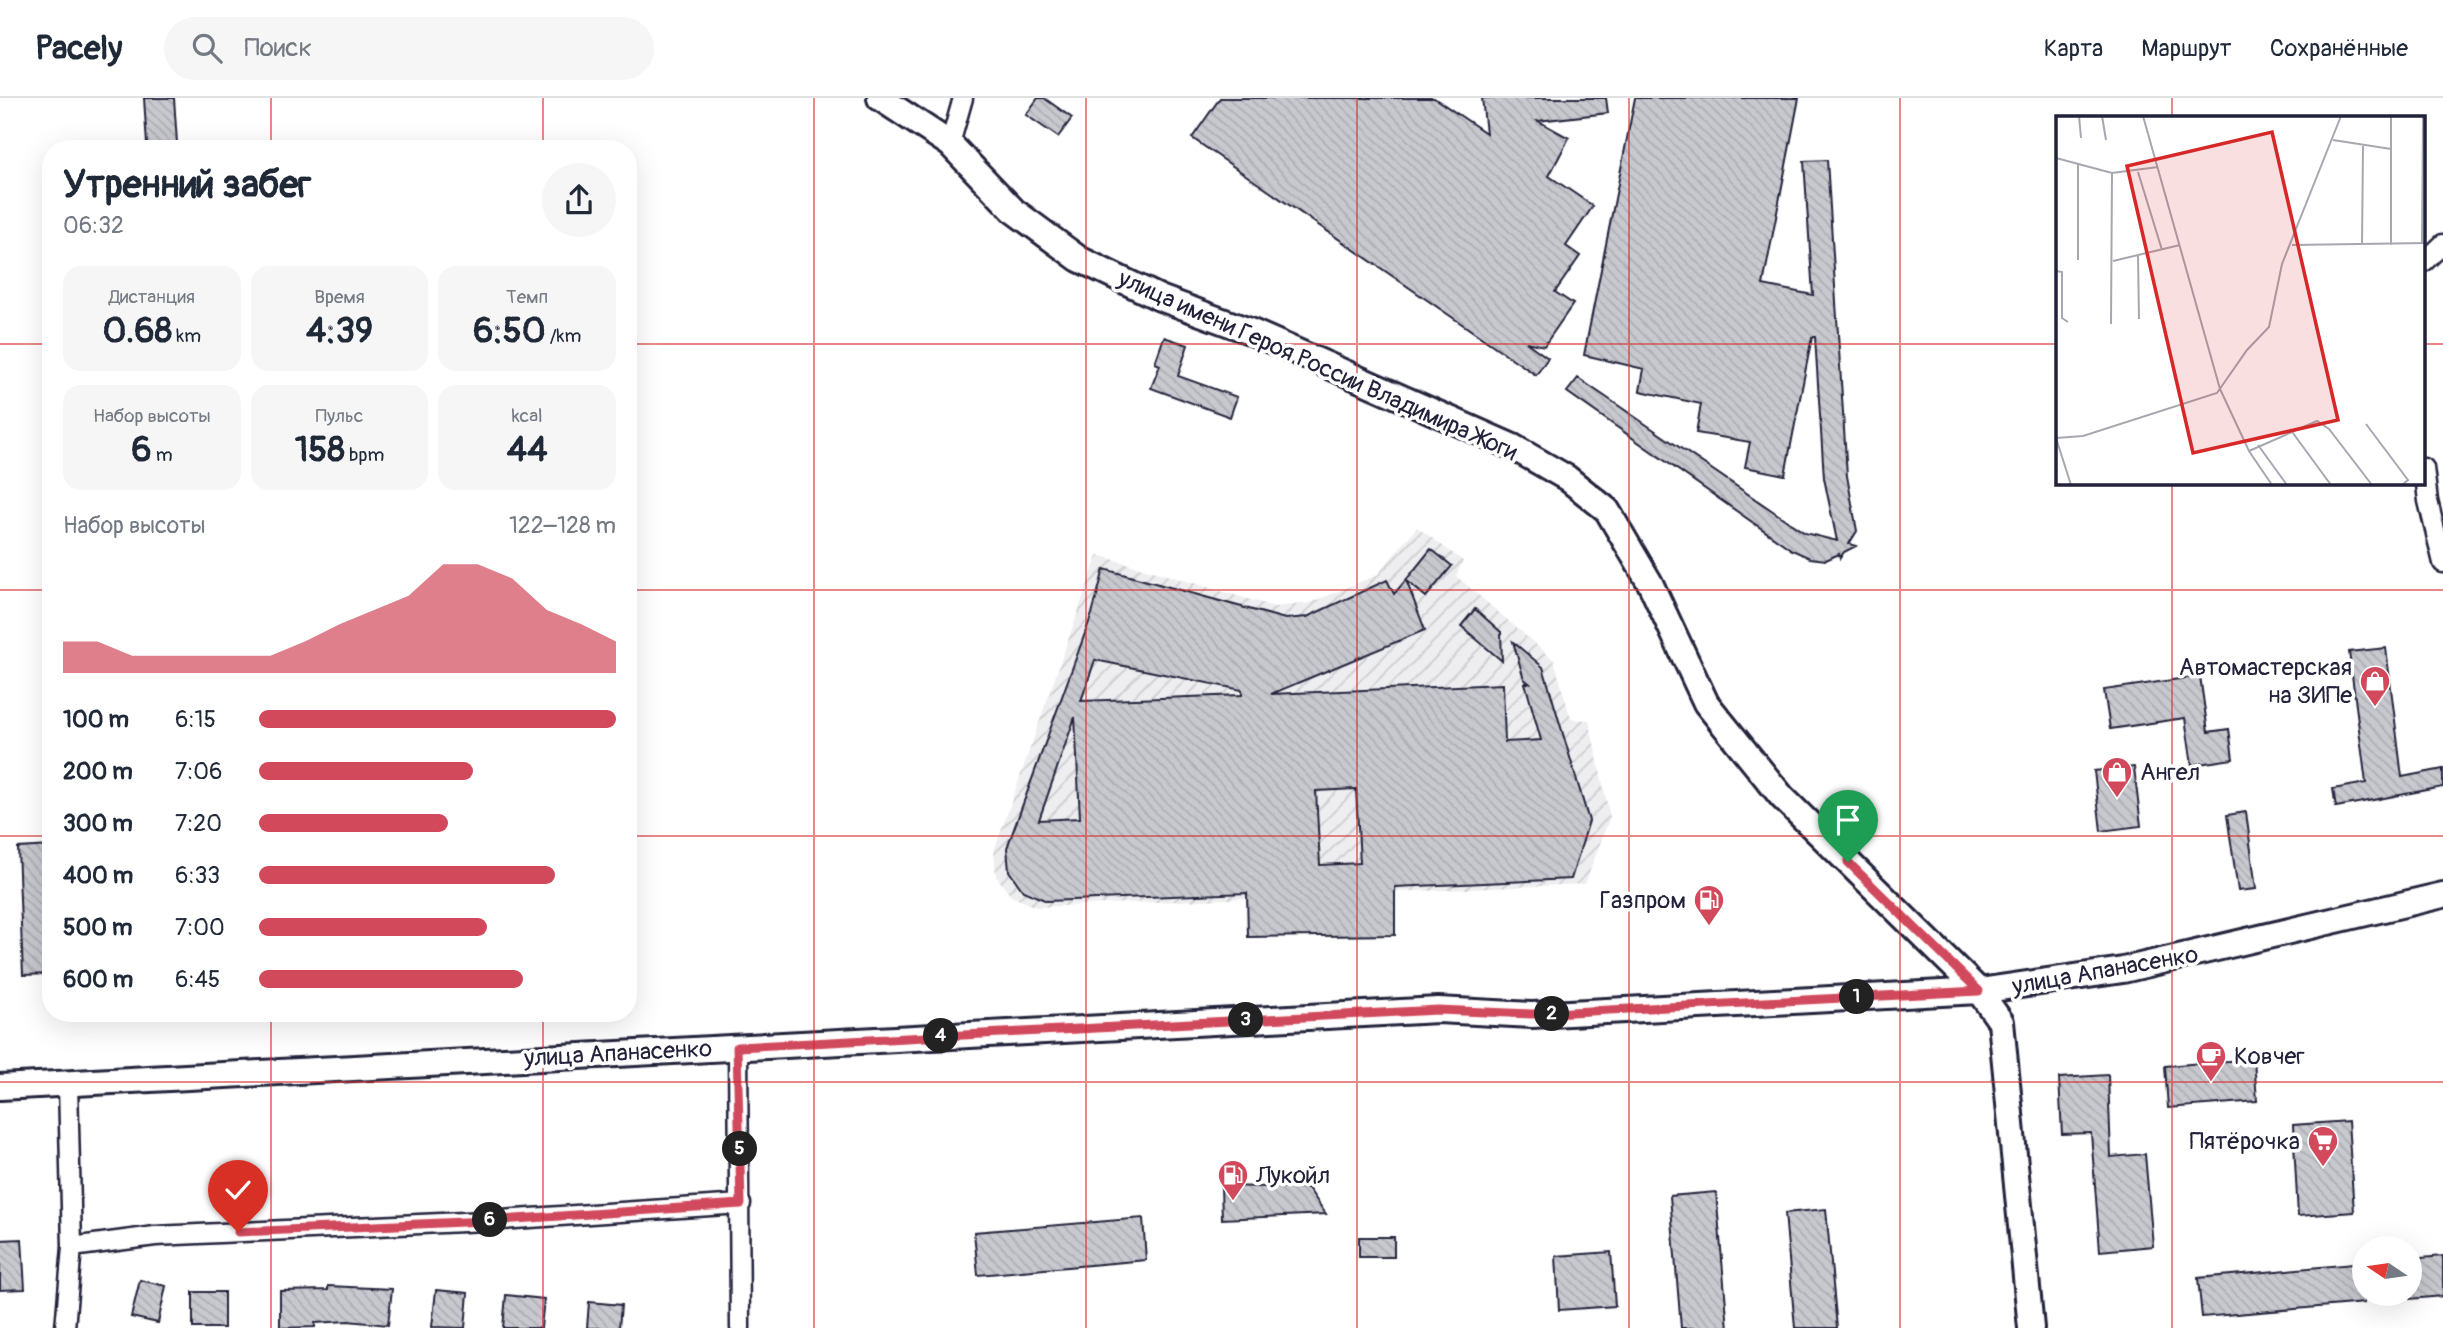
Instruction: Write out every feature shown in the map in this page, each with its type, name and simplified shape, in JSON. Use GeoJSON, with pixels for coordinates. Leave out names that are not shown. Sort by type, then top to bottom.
{"type":"FeatureCollection","features":[{"type":"Feature","properties":{"kind":"main road","name":"улица имени Героя России Владимира Жоги"},"geometry":{"type":"LineString","coordinates":[[880,98],[950,144],[1014,211],[1079,259],[1160,298],[1264,337],[1513,447],[1567,478],[1607,510],[1650,583],[1706,703],[1782,797],[1979,991],[2001,1022],[2031,1328]]}},
{"type":"Feature","properties":{"kind":"main road","name":"улица Апанасенко"},"geometry":{"type":"LineString","coordinates":[[0,1087],[1438,1010],[1532,1014],[1979,991],[2123,971],[2443,895]]}},
{"type":"Feature","properties":{"kind":"street"},"geometry":{"type":"LineString","coordinates":[[950,144],[963,98]]}},
{"type":"Feature","properties":{"kind":"street"},"geometry":{"type":"LineString","coordinates":[[2426,260],[2443,244]]}},
{"type":"Feature","properties":{"kind":"street"},"geometry":{"type":"LineString","coordinates":[[2426,473],[2435,498],[2443,563]]}},
{"type":"Feature","properties":{"kind":"street"},"geometry":{"type":"LineString","coordinates":[[737,1047],[741,1204],[740,1328]]}},
{"type":"Feature","properties":{"kind":"street"},"geometry":{"type":"LineString","coordinates":[[65,1328],[72,1247],[68,1084]]}},
{"type":"Feature","properties":{"kind":"street"},"geometry":{"type":"LineString","coordinates":[[72,1247],[155,1236],[486,1221],[741,1204]]}},
{"type":"Feature","properties":{"kind":"shaded area"},"geometry":{"type":"Polygon","coordinates":[[[1417,527],[1463,561],[1456,576],[1554,660],[1571,719],[1589,720],[1610,817],[1585,884],[1036,907],[1011,896],[996,876],[994,851],[1098,555],[1275,607],[1310,603],[1377,575],[1417,527]]]}},
{"type":"Feature","properties":{"kind":"building"},"geometry":{"type":"Polygon","coordinates":[[[144,98],[174,98],[177,140],[147,140],[144,98]]]}},
{"type":"Feature","properties":{"kind":"building"},"geometry":{"type":"Polygon","coordinates":[[[1038,98],[1044,98],[1072,118],[1058,137],[1026,115],[1038,98]]]}},
{"type":"Feature","properties":{"kind":"building"},"geometry":{"type":"Polygon","coordinates":[[[1220,98],[1434,98],[1486,133],[1482,98],[1606,98],[1608,113],[1538,121],[1569,138],[1549,176],[1593,206],[1566,246],[1580,256],[1555,292],[1573,304],[1544,346],[1526,342],[1548,358],[1536,375],[1192,138],[1220,98]]]}},
{"type":"Feature","properties":{"kind":"building"},"geometry":{"type":"Polygon","coordinates":[[[1635,98],[1799,98],[1763,285],[1813,295],[1804,161],[1827,160],[1847,476],[1857,531],[1849,544],[1856,546],[1844,552],[1840,558],[1839,554],[1826,560],[1810,558],[1792,550],[1567,392],[1578,378],[1805,533],[1837,541],[1824,478],[1815,337],[1812,337],[1785,475],[1745,467],[1750,442],[1696,433],[1701,404],[1640,391],[1644,369],[1584,355],[1635,98]]]}},
{"type":"Feature","properties":{"kind":"building"},"geometry":{"type":"Polygon","coordinates":[[[1164,337],[1188,345],[1178,376],[1237,397],[1230,417],[1151,388],[1160,365],[1155,363],[1164,337]]]}},
{"type":"Feature","properties":{"kind":"building"},"geometry":{"type":"Polygon","coordinates":[[[1431,549],[1452,566],[1426,597],[1406,580],[1431,549]]]}},
{"type":"Feature","properties":{"kind":"building"},"geometry":{"type":"Polygon","coordinates":[[[1104,569],[1285,619],[1307,617],[1387,580],[1394,594],[1406,580],[1425,630],[1271,694],[1503,684],[1505,742],[1541,740],[1525,683],[1529,683],[1524,679],[1513,642],[1543,667],[1589,821],[1571,879],[1395,887],[1395,935],[1248,937],[1247,893],[1047,901],[1023,891],[1009,871],[1007,848],[1092,614],[1104,569]],[[1095,660],[1081,701],[1242,695],[1242,690],[1095,660]],[[1075,717],[1039,820],[1080,818],[1075,717]],[[1356,789],[1316,791],[1320,865],[1360,863],[1356,789]]]}},
{"type":"Feature","properties":{"kind":"building"},"geometry":{"type":"Polygon","coordinates":[[[1475,609],[1501,632],[1502,661],[1461,626],[1475,609]]]}},
{"type":"Feature","properties":{"kind":"building","name":"Автомастерская на ЗИПе"},"geometry":{"type":"Polygon","coordinates":[[[2386,648],[2402,777],[2443,769],[2443,787],[2336,807],[2333,789],[2366,783],[2349,652],[2386,648]]]}},
{"type":"Feature","properties":{"kind":"building"},"geometry":{"type":"Polygon","coordinates":[[[2200,676],[2208,732],[2229,729],[2233,759],[2192,765],[2185,718],[2110,729],[2104,690],[2200,676]]]}},
{"type":"Feature","properties":{"kind":"building","name":"Ангел"},"geometry":{"type":"Polygon","coordinates":[[[2134,767],[2141,826],[2101,831],[2094,771],[2134,767]]]}},
{"type":"Feature","properties":{"kind":"building"},"geometry":{"type":"Polygon","coordinates":[[[2246,812],[2256,889],[2238,891],[2227,815],[2246,812]]]}},
{"type":"Feature","properties":{"kind":"building"},"geometry":{"type":"Polygon","coordinates":[[[42,847],[42,974],[23,975],[18,848],[42,847]]]}},
{"type":"Feature","properties":{"kind":"building","name":"Ковчег"},"geometry":{"type":"Polygon","coordinates":[[[2254,1059],[2257,1101],[2168,1108],[2165,1066],[2254,1059]]]}},
{"type":"Feature","properties":{"kind":"building"},"geometry":{"type":"Polygon","coordinates":[[[2108,1075],[2111,1157],[2145,1154],[2153,1246],[2100,1251],[2091,1133],[2062,1134],[2059,1078],[2108,1075]]]}},
{"type":"Feature","properties":{"kind":"building","name":"Пятёрочка"},"geometry":{"type":"Polygon","coordinates":[[[2348,1121],[2354,1212],[2298,1216],[2293,1125],[2348,1121]]]}},
{"type":"Feature","properties":{"kind":"building"},"geometry":{"type":"Polygon","coordinates":[[[1221,1186],[1308,1188],[1326,1214],[1222,1219],[1221,1186]]]}},
{"type":"Feature","properties":{"kind":"building"},"geometry":{"type":"Polygon","coordinates":[[[1716,1192],[1728,1328],[1681,1328],[1670,1196],[1716,1192]]]}},
{"type":"Feature","properties":{"kind":"building"},"geometry":{"type":"Polygon","coordinates":[[[1826,1209],[1837,1328],[1795,1328],[1785,1213],[1826,1209]]]}},
{"type":"Feature","properties":{"kind":"building"},"geometry":{"type":"Polygon","coordinates":[[[1143,1218],[1146,1260],[978,1275],[974,1232],[1143,1218]]]}},
{"type":"Feature","properties":{"kind":"building"},"geometry":{"type":"Polygon","coordinates":[[[1359,1237],[1394,1237],[1394,1257],[1359,1257],[1359,1237]]]}},
{"type":"Feature","properties":{"kind":"building"},"geometry":{"type":"Polygon","coordinates":[[[22,1239],[25,1289],[0,1290],[0,1240],[22,1239]]]}},
{"type":"Feature","properties":{"kind":"building"},"geometry":{"type":"Polygon","coordinates":[[[1611,1252],[1615,1306],[1559,1310],[1556,1256],[1611,1252]]]}},
{"type":"Feature","properties":{"kind":"building"},"geometry":{"type":"Polygon","coordinates":[[[2443,1256],[2443,1296],[2422,1298],[2422,1258],[2443,1256]]]}},
{"type":"Feature","properties":{"kind":"building"},"geometry":{"type":"Polygon","coordinates":[[[2352,1264],[2352,1304],[2202,1317],[2198,1278],[2352,1264]]]}},
{"type":"Feature","properties":{"kind":"building"},"geometry":{"type":"Polygon","coordinates":[[[140,1280],[166,1286],[158,1323],[131,1317],[140,1280]]]}},
{"type":"Feature","properties":{"kind":"building"},"geometry":{"type":"Polygon","coordinates":[[[328,1286],[392,1289],[388,1325],[348,1321],[315,1323],[315,1327],[280,1328],[280,1291],[328,1290],[328,1286]]]}},
{"type":"Feature","properties":{"kind":"building"},"geometry":{"type":"Polygon","coordinates":[[[436,1290],[468,1293],[465,1328],[432,1327],[436,1290]]]}},
{"type":"Feature","properties":{"kind":"building"},"geometry":{"type":"Polygon","coordinates":[[[193,1292],[224,1292],[224,1328],[193,1328],[193,1292]]]}},
{"type":"Feature","properties":{"kind":"building"},"geometry":{"type":"Polygon","coordinates":[[[506,1295],[544,1299],[541,1328],[503,1328],[506,1295]]]}},
{"type":"Feature","properties":{"kind":"building"},"geometry":{"type":"Polygon","coordinates":[[[589,1302],[621,1305],[619,1328],[587,1328],[589,1302]]]}},
{"type":"Feature","properties":{"kind":"place","name":"Автомастерская на ЗИПе"},"geometry":{"type":"Point","coordinates":[2375,708]}},
{"type":"Feature","properties":{"kind":"place","name":"Ангел"},"geometry":{"type":"Point","coordinates":[2117,799]}},
{"type":"Feature","properties":{"kind":"place","name":"Газпром"},"geometry":{"type":"Point","coordinates":[1709,927]}},
{"type":"Feature","properties":{"kind":"place","name":"Ковчег"},"geometry":{"type":"Point","coordinates":[2211,1083]}},
{"type":"Feature","properties":{"kind":"place","name":"Пятёрочка"},"geometry":{"type":"Point","coordinates":[2323,1168]}},
{"type":"Feature","properties":{"kind":"place","name":"Лукойл"},"geometry":{"type":"Point","coordinates":[1233,1202]}},
{"type":"Feature","properties":{"kind":"route"},"geometry":{"type":"LineString","coordinates":[[238,1232],[486,1221],[741,1204],[737,1047],[1438,1010],[1532,1014],[1979,991],[1848,862]]}}]}
